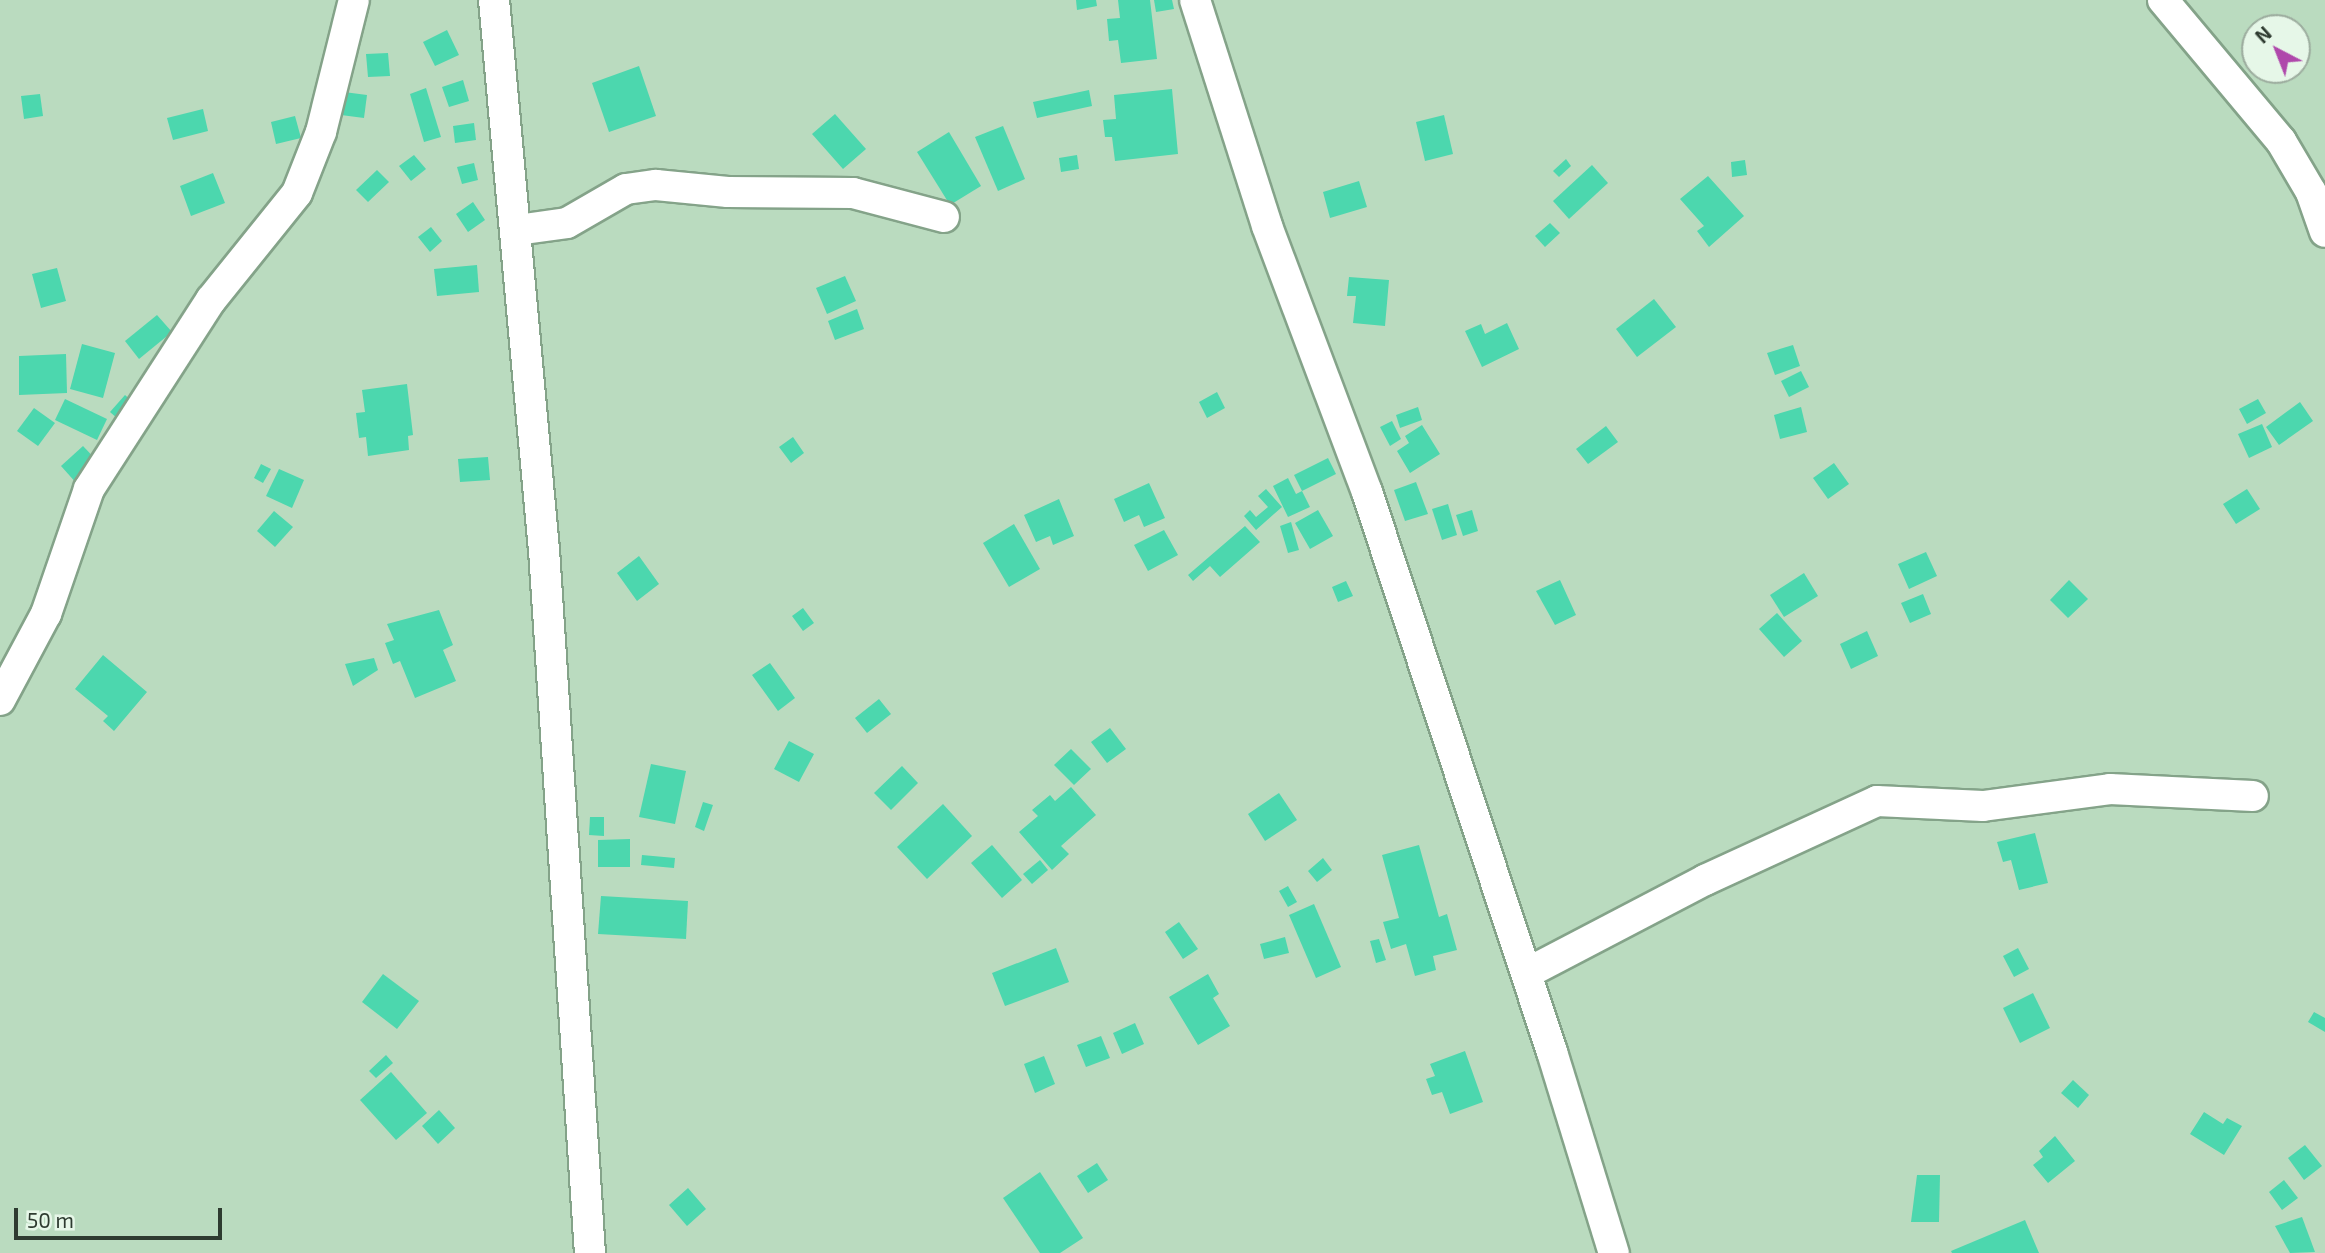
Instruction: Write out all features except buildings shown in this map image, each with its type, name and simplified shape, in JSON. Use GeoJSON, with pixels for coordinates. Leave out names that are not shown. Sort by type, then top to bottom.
{"type":"FeatureCollection","features":[{"type":"Feature","properties":{"kind":"street"},"geometry":{"type":"LineString","coordinates":[[0,700],[46,614],[89,489],[211,300],[297,192],[321,132],[354,0]]}},
{"type":"Feature","properties":{"kind":"street"},"geometry":{"type":"LineString","coordinates":[[494,0],[517,230],[545,564],[590,1253]]}},
{"type":"Feature","properties":{"kind":"street"},"geometry":{"type":"LineString","coordinates":[[1195,0],[1267,226],[1367,492],[1527,973],[1614,1253]]}},
{"type":"Feature","properties":{"kind":"street"},"geometry":{"type":"LineString","coordinates":[[2163,0],[2281,141],[2311,192],[2325,232]]}},
{"type":"Feature","properties":{"kind":"street"},"geometry":{"type":"LineString","coordinates":[[517,230],[567,223],[626,189],[656,185],[728,192],[853,193],[944,217]]}},
{"type":"Feature","properties":{"kind":"street"},"geometry":{"type":"LineString","coordinates":[[1527,973],[1705,880],[1877,801],[1983,806],[2110,789],[2253,796]]}}]}
